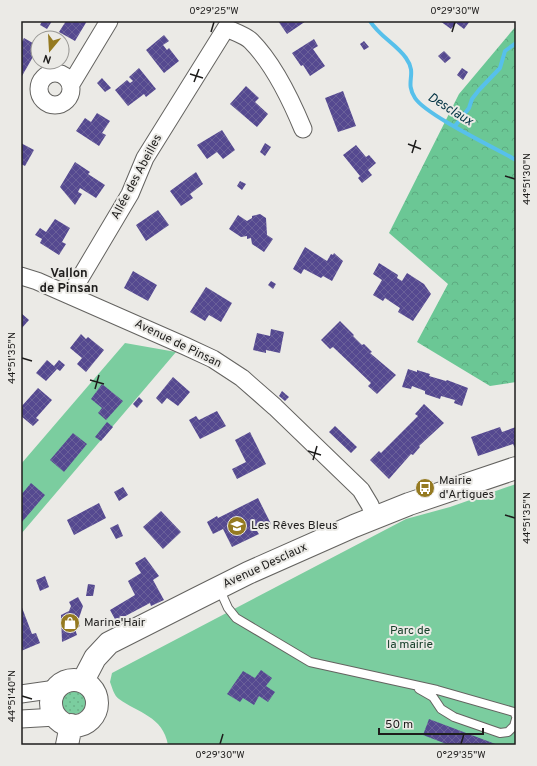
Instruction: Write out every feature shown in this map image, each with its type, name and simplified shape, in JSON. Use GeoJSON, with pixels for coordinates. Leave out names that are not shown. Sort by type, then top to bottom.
{"type":"FeatureCollection","features":[{"type":"Feature","properties":{"kind":"street"},"geometry":{"type":"LineString","coordinates":[[71,84],[109,21]]}},
{"type":"Feature","properties":{"kind":"street","name":"Allée des Abeilles"},"geometry":{"type":"LineString","coordinates":[[70,295],[130,194],[145,158],[226,25],[250,40],[260,52],[291,98],[303,129]]}},
{"type":"Feature","properties":{"kind":"street","name":"Avenue de Pinsan"},"geometry":{"type":"LineString","coordinates":[[21,276],[70,295],[185,346],[213,360],[242,378],[275,407],[361,490],[370,504],[374,518]]}},
{"type":"Feature","properties":{"kind":"street","name":"Avenue Desclaux"},"geometry":{"type":"LineString","coordinates":[[83,682],[94,658],[109,643],[218,588],[346,529],[415,502],[516,468]]}},
{"type":"Feature","properties":{"kind":"street"},"geometry":{"type":"LineString","coordinates":[[21,719],[65,729],[84,724],[90,720],[97,706],[94,690],[83,682],[74,680],[67,681],[56,690],[51,703],[65,729]]}},
{"type":"Feature","properties":{"kind":"street"},"geometry":{"type":"LineString","coordinates":[[21,694],[56,690]]}},
{"type":"Feature","properties":{"kind":"lane"},"geometry":{"type":"LineString","coordinates":[[218,588],[228,608],[236,618],[299,657],[321,666],[437,690],[505,709],[514,712],[516,716]]}},
{"type":"Feature","properties":{"kind":"lane"},"geometry":{"type":"LineString","coordinates":[[413,686],[433,697],[441,709],[454,717],[500,733],[508,732],[514,726],[516,720]]}},
{"type":"Feature","properties":{"kind":"green space"},"geometry":{"type":"Polygon","coordinates":[[[516,26],[516,382],[490,386],[417,342],[448,284],[389,233],[459,94],[516,26]]]}},
{"type":"Feature","properties":{"kind":"green space"},"geometry":{"type":"Polygon","coordinates":[[[125,343],[176,352],[21,534],[21,464],[125,343]]]}},
{"type":"Feature","properties":{"kind":"green space","name":"Parc de la mairie"},"geometry":{"type":"Polygon","coordinates":[[[516,484],[516,745],[168,745],[165,735],[155,721],[149,716],[126,704],[114,694],[110,682],[112,673],[406,519],[450,507],[516,484]]]}},
{"type":"Feature","properties":{"kind":"green space"},"geometry":{"type":"Polygon","coordinates":[[[74,690],[83,693],[86,702],[83,711],[74,714],[65,711],[62,702],[65,693],[74,690]]]}},
{"type":"Feature","properties":{"kind":"building"},"geometry":{"type":"Polygon","coordinates":[[[42,21],[52,21],[47,29],[40,25],[42,21]]]}},
{"type":"Feature","properties":{"kind":"building"},"geometry":{"type":"Polygon","coordinates":[[[66,21],[87,21],[75,41],[70,38],[70,30],[60,30],[66,21]]]}},
{"type":"Feature","properties":{"kind":"building"},"geometry":{"type":"Polygon","coordinates":[[[278,21],[306,21],[287,34],[278,21]]]}},
{"type":"Feature","properties":{"kind":"building"},"geometry":{"type":"Polygon","coordinates":[[[440,21],[470,21],[464,29],[456,23],[451,29],[440,21]]]}},
{"type":"Feature","properties":{"kind":"building"},"geometry":{"type":"Polygon","coordinates":[[[164,35],[169,41],[163,45],[167,50],[169,48],[179,61],[164,73],[146,50],[164,35]]]}},
{"type":"Feature","properties":{"kind":"building"},"geometry":{"type":"Polygon","coordinates":[[[24,38],[30,41],[30,62],[22,76],[21,43],[24,38]]]}},
{"type":"Feature","properties":{"kind":"building"},"geometry":{"type":"Polygon","coordinates":[[[314,39],[318,46],[313,49],[325,66],[310,76],[303,65],[301,66],[292,53],[314,39]]]}},
{"type":"Feature","properties":{"kind":"building"},"geometry":{"type":"Polygon","coordinates":[[[364,41],[369,47],[364,50],[360,44],[364,41]]]}},
{"type":"Feature","properties":{"kind":"building"},"geometry":{"type":"Polygon","coordinates":[[[444,51],[451,58],[445,63],[438,56],[444,51]]]}},
{"type":"Feature","properties":{"kind":"building"},"geometry":{"type":"Polygon","coordinates":[[[139,68],[156,89],[146,97],[144,94],[128,106],[115,90],[127,80],[130,83],[133,81],[129,77],[139,68]]]}},
{"type":"Feature","properties":{"kind":"building"},"geometry":{"type":"Polygon","coordinates":[[[462,68],[468,72],[463,80],[457,75],[462,68]]]}},
{"type":"Feature","properties":{"kind":"building"},"geometry":{"type":"Polygon","coordinates":[[[102,78],[111,88],[105,92],[97,83],[102,78]]]}},
{"type":"Feature","properties":{"kind":"building"},"geometry":{"type":"Polygon","coordinates":[[[246,86],[259,98],[255,102],[268,114],[257,127],[230,104],[246,86]]]}},
{"type":"Feature","properties":{"kind":"building"},"geometry":{"type":"Polygon","coordinates":[[[343,91],[356,126],[338,132],[325,98],[343,91]]]}},
{"type":"Feature","properties":{"kind":"building"},"geometry":{"type":"Polygon","coordinates":[[[97,113],[110,121],[102,133],[106,135],[99,146],[76,131],[85,118],[91,122],[97,113]]]}},
{"type":"Feature","properties":{"kind":"building"},"geometry":{"type":"Polygon","coordinates":[[[222,130],[235,150],[223,159],[217,152],[207,159],[197,145],[222,130]]]}},
{"type":"Feature","properties":{"kind":"building"},"geometry":{"type":"Polygon","coordinates":[[[21,143],[34,150],[25,166],[21,164],[21,143]]]}},
{"type":"Feature","properties":{"kind":"building"},"geometry":{"type":"Polygon","coordinates":[[[265,143],[271,147],[265,156],[260,152],[265,143]]]}},
{"type":"Feature","properties":{"kind":"building"},"geometry":{"type":"Polygon","coordinates":[[[356,145],[366,157],[369,155],[376,163],[368,170],[372,175],[362,183],[358,178],[360,176],[343,155],[356,145]]]}},
{"type":"Feature","properties":{"kind":"building"},"geometry":{"type":"Polygon","coordinates":[[[75,162],[90,172],[88,174],[105,185],[96,198],[80,188],[78,192],[82,194],[75,205],[60,187],[75,162]]]}},
{"type":"Feature","properties":{"kind":"building"},"geometry":{"type":"Polygon","coordinates":[[[196,172],[203,184],[190,194],[193,198],[181,206],[170,191],[196,172]]]}},
{"type":"Feature","properties":{"kind":"building"},"geometry":{"type":"Polygon","coordinates":[[[240,181],[246,184],[242,190],[237,186],[240,181]]]}},
{"type":"Feature","properties":{"kind":"building"},"geometry":{"type":"Polygon","coordinates":[[[158,210],[169,225],[146,241],[136,225],[158,210]]]}},
{"type":"Feature","properties":{"kind":"building"},"geometry":{"type":"Polygon","coordinates":[[[260,214],[266,218],[267,235],[273,239],[264,252],[252,244],[251,238],[247,239],[247,236],[241,237],[229,229],[238,215],[247,221],[252,218],[252,216],[260,214]]]}},
{"type":"Feature","properties":{"kind":"building"},"geometry":{"type":"Polygon","coordinates":[[[55,219],[70,228],[62,242],[66,244],[59,255],[40,243],[42,239],[35,235],[40,228],[46,232],[55,219]]]}},
{"type":"Feature","properties":{"kind":"building"},"geometry":{"type":"Polygon","coordinates":[[[305,247],[327,261],[331,254],[333,255],[334,253],[343,261],[332,281],[323,276],[321,278],[304,269],[301,274],[293,269],[305,247]]]}},
{"type":"Feature","properties":{"kind":"building"},"geometry":{"type":"Polygon","coordinates":[[[379,263],[398,275],[397,278],[402,281],[407,273],[424,284],[431,294],[413,321],[398,312],[400,308],[385,298],[383,301],[373,295],[382,280],[373,274],[379,263]]]}},
{"type":"Feature","properties":{"kind":"building"},"geometry":{"type":"Polygon","coordinates":[[[133,271],[157,285],[148,301],[124,288],[133,271]]]}},
{"type":"Feature","properties":{"kind":"building"},"geometry":{"type":"Polygon","coordinates":[[[271,281],[276,284],[273,289],[268,285],[271,281]]]}},
{"type":"Feature","properties":{"kind":"building"},"geometry":{"type":"Polygon","coordinates":[[[206,287],[232,303],[221,322],[209,315],[205,321],[190,312],[206,287]]]}},
{"type":"Feature","properties":{"kind":"building"},"geometry":{"type":"Polygon","coordinates":[[[21,313],[29,320],[21,329],[21,313]]]}},
{"type":"Feature","properties":{"kind":"building"},"geometry":{"type":"Polygon","coordinates":[[[340,321],[362,345],[364,344],[372,352],[370,353],[396,375],[377,394],[368,386],[371,383],[333,347],[330,349],[321,340],[340,321]]]}},
{"type":"Feature","properties":{"kind":"building"},"geometry":{"type":"Polygon","coordinates":[[[271,329],[284,332],[280,353],[266,350],[266,353],[253,350],[257,333],[270,336],[271,329]]]}},
{"type":"Feature","properties":{"kind":"building"},"geometry":{"type":"Polygon","coordinates":[[[81,334],[86,339],[88,337],[104,350],[86,372],[77,364],[82,358],[70,348],[81,334]]]}},
{"type":"Feature","properties":{"kind":"building"},"geometry":{"type":"Polygon","coordinates":[[[47,360],[54,366],[59,360],[65,365],[60,371],[57,369],[46,381],[36,373],[47,360]]]}},
{"type":"Feature","properties":{"kind":"building"},"geometry":{"type":"Polygon","coordinates":[[[408,369],[430,374],[429,376],[447,380],[468,388],[462,406],[454,403],[455,400],[441,396],[440,399],[425,394],[425,391],[412,386],[411,389],[402,387],[408,369]]]}},
{"type":"Feature","properties":{"kind":"building"},"geometry":{"type":"Polygon","coordinates":[[[173,377],[190,392],[178,406],[167,398],[162,404],[156,398],[173,377]]]}},
{"type":"Feature","properties":{"kind":"building"},"geometry":{"type":"Polygon","coordinates":[[[102,384],[123,401],[106,420],[98,413],[102,408],[91,399],[102,384]]]}},
{"type":"Feature","properties":{"kind":"building"},"geometry":{"type":"Polygon","coordinates":[[[38,388],[52,400],[36,418],[39,420],[33,426],[21,416],[21,407],[38,388]]]}},
{"type":"Feature","properties":{"kind":"building"},"geometry":{"type":"Polygon","coordinates":[[[282,391],[289,397],[285,401],[279,396],[282,391]]]}},
{"type":"Feature","properties":{"kind":"building"},"geometry":{"type":"Polygon","coordinates":[[[139,397],[143,401],[137,408],[133,404],[139,397]]]}},
{"type":"Feature","properties":{"kind":"building"},"geometry":{"type":"Polygon","coordinates":[[[424,404],[444,423],[419,446],[420,447],[413,455],[411,454],[389,479],[370,460],[379,451],[381,453],[418,416],[415,414],[424,404]]]}},
{"type":"Feature","properties":{"kind":"building"},"geometry":{"type":"Polygon","coordinates":[[[217,411],[226,426],[200,439],[189,420],[196,416],[199,420],[217,411]]]}},
{"type":"Feature","properties":{"kind":"building"},"geometry":{"type":"Polygon","coordinates":[[[107,422],[113,427],[101,441],[95,437],[107,422]]]}},
{"type":"Feature","properties":{"kind":"building"},"geometry":{"type":"Polygon","coordinates":[[[335,426],[357,447],[351,453],[329,432],[335,426]]]}},
{"type":"Feature","properties":{"kind":"building"},"geometry":{"type":"Polygon","coordinates":[[[500,427],[502,432],[516,427],[516,450],[513,444],[478,456],[471,437],[500,427]]]}},
{"type":"Feature","properties":{"kind":"building"},"geometry":{"type":"Polygon","coordinates":[[[250,432],[266,464],[237,479],[232,469],[246,462],[235,440],[250,432]]]}},
{"type":"Feature","properties":{"kind":"building"},"geometry":{"type":"Polygon","coordinates":[[[73,433],[87,444],[64,472],[50,460],[73,433]]]}},
{"type":"Feature","properties":{"kind":"building"},"geometry":{"type":"Polygon","coordinates":[[[31,483],[45,495],[22,522],[21,495],[31,483]]]}},
{"type":"Feature","properties":{"kind":"building"},"geometry":{"type":"Polygon","coordinates":[[[123,487],[128,495],[119,501],[114,492],[123,487]]]}},
{"type":"Feature","properties":{"kind":"building","name":"Les Rêves Bleus"},"geometry":{"type":"Polygon","coordinates":[[[258,498],[271,524],[257,531],[259,534],[232,547],[223,529],[213,534],[207,522],[258,498]]]}},
{"type":"Feature","properties":{"kind":"building"},"geometry":{"type":"Polygon","coordinates":[[[99,503],[106,518],[74,535],[67,520],[99,503]]]}},
{"type":"Feature","properties":{"kind":"building"},"geometry":{"type":"Polygon","coordinates":[[[161,511],[181,532],[163,549],[143,527],[161,511]]]}},
{"type":"Feature","properties":{"kind":"building"},"geometry":{"type":"Polygon","coordinates":[[[118,524],[123,536],[116,539],[110,528],[118,524]]]}},
{"type":"Feature","properties":{"kind":"building"},"geometry":{"type":"Polygon","coordinates":[[[145,557],[159,576],[153,580],[164,600],[151,606],[150,603],[116,621],[110,610],[135,595],[128,581],[141,573],[135,563],[145,557]]]}},
{"type":"Feature","properties":{"kind":"building"},"geometry":{"type":"Polygon","coordinates":[[[45,576],[49,587],[40,591],[36,580],[45,576]]]}},
{"type":"Feature","properties":{"kind":"building"},"geometry":{"type":"Polygon","coordinates":[[[88,584],[95,585],[93,596],[86,596],[88,584]]]}},
{"type":"Feature","properties":{"kind":"building","name":"Marine'Hair"},"geometry":{"type":"Polygon","coordinates":[[[78,597],[83,606],[79,618],[76,619],[80,626],[75,629],[77,635],[62,642],[61,615],[69,611],[71,606],[69,602],[78,597]]]}},
{"type":"Feature","properties":{"kind":"building"},"geometry":{"type":"Polygon","coordinates":[[[21,605],[32,634],[36,633],[40,643],[21,651],[21,605]]]}},
{"type":"Feature","properties":{"kind":"building"},"geometry":{"type":"Polygon","coordinates":[[[261,670],[272,678],[266,686],[275,692],[268,702],[259,696],[254,705],[243,698],[240,702],[227,694],[243,671],[255,678],[261,670]]]}},
{"type":"Feature","properties":{"kind":"building"},"geometry":{"type":"Polygon","coordinates":[[[429,719],[498,745],[449,745],[423,735],[429,719]]]}},
{"type":"Feature","properties":{"kind":"waterway","name":"Desclaux"},"geometry":{"type":"LineString","coordinates":[[370,21],[378,31],[406,58],[411,69],[410,82],[412,92],[415,98],[422,105],[446,122],[516,160]]}},
{"type":"Feature","properties":{"kind":"waterway"},"geometry":{"type":"LineString","coordinates":[[455,126],[469,108],[472,99],[500,68],[505,51],[516,43]]}},
{"type":"Feature","properties":{"kind":"place","name":"Mairie d'Artigues"},"geometry":{"type":"Point","coordinates":[425,488]}},
{"type":"Feature","properties":{"kind":"place","name":"Les Rêves Bleus"},"geometry":{"type":"Point","coordinates":[237,526]}},
{"type":"Feature","properties":{"kind":"place","name":"Marine'Hair"},"geometry":{"type":"Point","coordinates":[70,623]}},
{"type":"Feature","properties":{"kind":"district","name":"Vallon de Pinsan"},"geometry":{"type":"Point","coordinates":[69,282]}}]}
